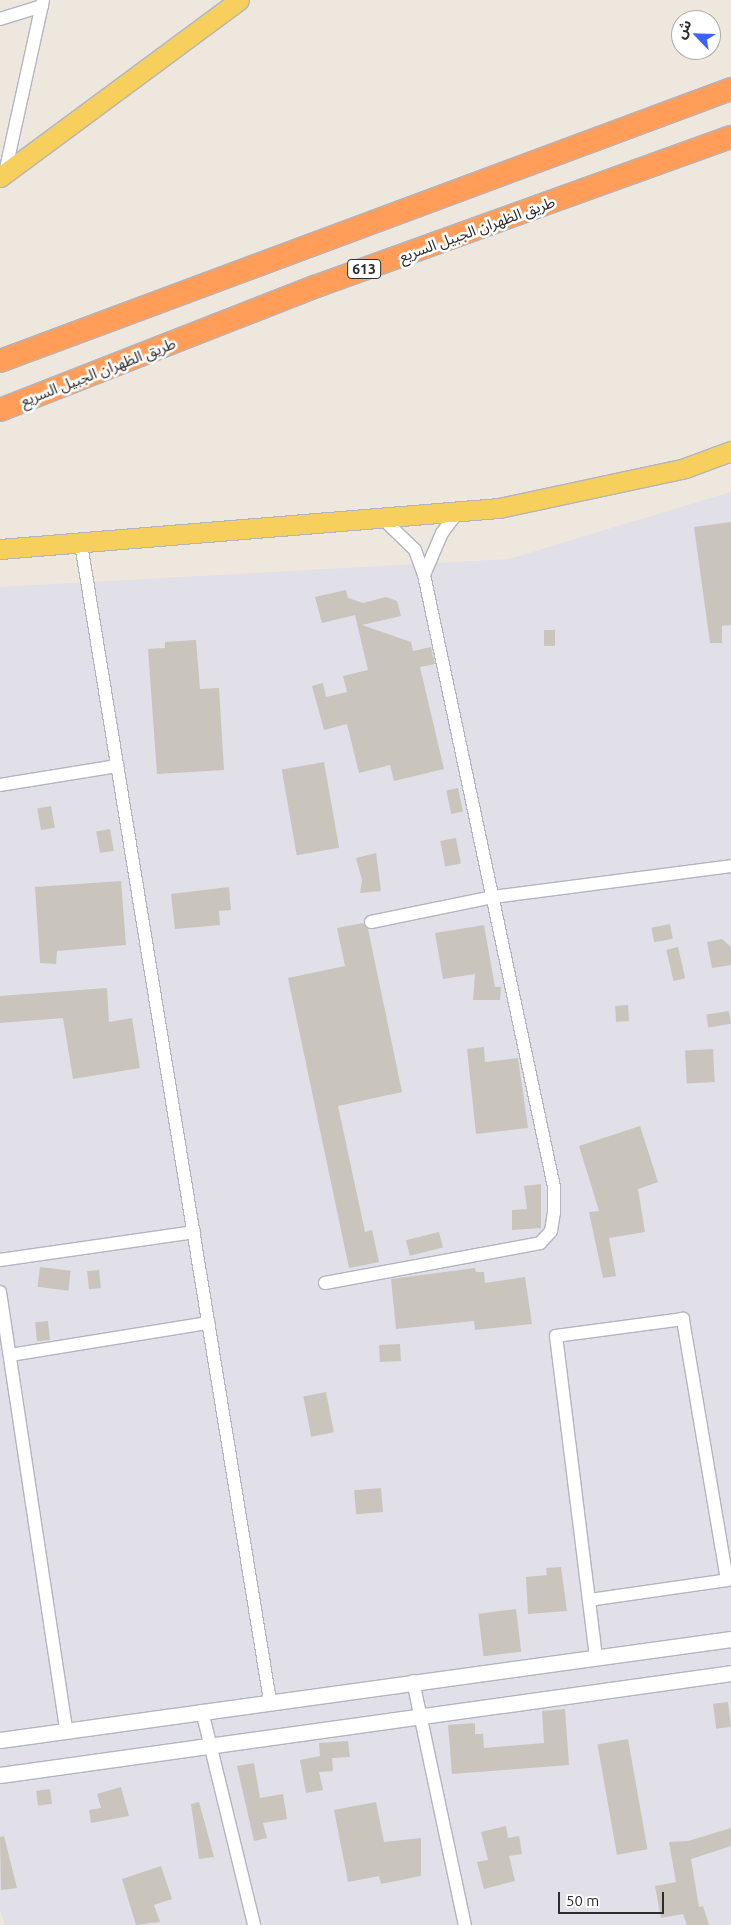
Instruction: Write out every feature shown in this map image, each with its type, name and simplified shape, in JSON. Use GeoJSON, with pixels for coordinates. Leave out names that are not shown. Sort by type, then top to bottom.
{"type":"FeatureCollection","features":[{"type":"Feature","properties":{"kind":"highway"},"geometry":{"type":"LineString","coordinates":[[0,360],[731,89]]}},
{"type":"Feature","properties":{"kind":"highway","name":"طريق الظهران الجبيل السريع"},"geometry":{"type":"LineString","coordinates":[[0,410],[317,286],[731,137]]}},
{"type":"Feature","properties":{"kind":"main road"},"geometry":{"type":"LineString","coordinates":[[3,175],[239,0]]}},
{"type":"Feature","properties":{"kind":"main road"},"geometry":{"type":"LineString","coordinates":[[0,549],[80,544],[499,508],[685,468],[731,451]]}},
{"type":"Feature","properties":{"kind":"street"},"geometry":{"type":"LineString","coordinates":[[3,175],[43,3]]}},
{"type":"Feature","properties":{"kind":"street"},"geometry":{"type":"LineString","coordinates":[[0,19],[43,3]]}},
{"type":"Feature","properties":{"kind":"street"},"geometry":{"type":"LineString","coordinates":[[424,575],[442,534],[458,512]]}},
{"type":"Feature","properties":{"kind":"street"},"geometry":{"type":"LineString","coordinates":[[325,1283],[515,1250],[540,1243],[551,1231],[554,1187],[424,575],[415,550],[382,518]]}},
{"type":"Feature","properties":{"kind":"street"},"geometry":{"type":"LineString","coordinates":[[80,544],[270,1701]]}},
{"type":"Feature","properties":{"kind":"street"},"geometry":{"type":"LineString","coordinates":[[0,785],[117,766]]}},
{"type":"Feature","properties":{"kind":"street"},"geometry":{"type":"LineString","coordinates":[[371,922],[492,897],[731,866]]}},
{"type":"Feature","properties":{"kind":"street"},"geometry":{"type":"LineString","coordinates":[[0,1260],[194,1232]]}},
{"type":"Feature","properties":{"kind":"street"},"geometry":{"type":"LineString","coordinates":[[0,1292],[66,1730]]}},
{"type":"Feature","properties":{"kind":"street"},"geometry":{"type":"LineString","coordinates":[[589,1600],[727,1580],[683,1319],[556,1336],[589,1600],[596,1656]]}},
{"type":"Feature","properties":{"kind":"street"},"geometry":{"type":"LineString","coordinates":[[10,1355],[208,1323]]}},
{"type":"Feature","properties":{"kind":"street"},"geometry":{"type":"LineString","coordinates":[[0,1740],[413,1680],[731,1639]]}},
{"type":"Feature","properties":{"kind":"street"},"geometry":{"type":"LineString","coordinates":[[0,1775],[731,1673]]}},
{"type":"Feature","properties":{"kind":"street"},"geometry":{"type":"LineString","coordinates":[[413,1680],[465,1925]]}},
{"type":"Feature","properties":{"kind":"street"},"geometry":{"type":"LineString","coordinates":[[202,1711],[254,1925]]}},
{"type":"Feature","properties":{"kind":"shaded area"},"geometry":{"type":"Polygon","coordinates":[[[731,492],[731,1925],[5,1925],[0,1910],[0,587],[509,559],[731,492]]]}},
{"type":"Feature","properties":{"kind":"building"},"geometry":{"type":"Polygon","coordinates":[[[731,522],[731,625],[722,626],[722,643],[710,643],[694,527],[731,522]]]}},
{"type":"Feature","properties":{"kind":"building"},"geometry":{"type":"Polygon","coordinates":[[[346,590],[348,598],[363,603],[386,597],[397,601],[401,616],[362,625],[411,642],[413,651],[431,647],[435,664],[420,667],[444,769],[394,781],[390,765],[359,773],[347,724],[324,730],[312,686],[323,683],[326,697],[347,692],[343,676],[368,670],[355,615],[322,623],[315,597],[346,590]]]}},
{"type":"Feature","properties":{"kind":"building"},"geometry":{"type":"Polygon","coordinates":[[[544,630],[555,630],[555,646],[544,646],[544,630]]]}},
{"type":"Feature","properties":{"kind":"building"},"geometry":{"type":"Polygon","coordinates":[[[196,640],[200,689],[219,688],[224,770],[157,774],[148,649],[165,648],[165,642],[196,640]]]}},
{"type":"Feature","properties":{"kind":"building"},"geometry":{"type":"Polygon","coordinates":[[[324,762],[339,848],[297,855],[282,769],[324,762]]]}},
{"type":"Feature","properties":{"kind":"building"},"geometry":{"type":"Polygon","coordinates":[[[458,788],[463,811],[451,814],[446,790],[458,788]]]}},
{"type":"Feature","properties":{"kind":"building"},"geometry":{"type":"Polygon","coordinates":[[[51,806],[55,828],[41,830],[37,808],[51,806]]]}},
{"type":"Feature","properties":{"kind":"building"},"geometry":{"type":"Polygon","coordinates":[[[110,829],[114,851],[100,853],[96,831],[110,829]]]}},
{"type":"Feature","properties":{"kind":"building"},"geometry":{"type":"Polygon","coordinates":[[[456,838],[461,864],[445,867],[440,841],[456,838]]]}},
{"type":"Feature","properties":{"kind":"building"},"geometry":{"type":"Polygon","coordinates":[[[376,853],[381,891],[360,893],[362,880],[356,858],[376,853]]]}},
{"type":"Feature","properties":{"kind":"building"},"geometry":{"type":"Polygon","coordinates":[[[121,881],[126,945],[57,951],[56,964],[40,963],[35,887],[121,881]]]}},
{"type":"Feature","properties":{"kind":"building"},"geometry":{"type":"Polygon","coordinates":[[[229,887],[231,910],[219,911],[220,925],[175,929],[171,894],[229,887]]]}},
{"type":"Feature","properties":{"kind":"building"},"geometry":{"type":"Polygon","coordinates":[[[363,923],[368,929],[402,1092],[338,1106],[365,1232],[372,1230],[379,1262],[349,1268],[288,978],[345,966],[337,928],[363,923]]]}},
{"type":"Feature","properties":{"kind":"building"},"geometry":{"type":"Polygon","coordinates":[[[670,924],[673,939],[654,942],[651,928],[670,924]]]}},
{"type":"Feature","properties":{"kind":"building"},"geometry":{"type":"Polygon","coordinates":[[[484,925],[495,987],[501,987],[500,1000],[473,1000],[475,974],[443,979],[435,933],[484,925]]]}},
{"type":"Feature","properties":{"kind":"building"},"geometry":{"type":"Polygon","coordinates":[[[722,939],[731,947],[731,965],[712,968],[707,942],[722,939]]]}},
{"type":"Feature","properties":{"kind":"building"},"geometry":{"type":"Polygon","coordinates":[[[678,947],[685,978],[674,981],[666,950],[678,947]]]}},
{"type":"Feature","properties":{"kind":"building"},"geometry":{"type":"Polygon","coordinates":[[[107,988],[109,1022],[132,1018],[140,1068],[73,1079],[63,1018],[0,1023],[0,996],[107,988]]]}},
{"type":"Feature","properties":{"kind":"building"},"geometry":{"type":"Polygon","coordinates":[[[628,1005],[629,1021],[616,1022],[615,1006],[628,1005]]]}},
{"type":"Feature","properties":{"kind":"building"},"geometry":{"type":"Polygon","coordinates":[[[729,1011],[731,1024],[708,1027],[706,1015],[729,1011]]]}},
{"type":"Feature","properties":{"kind":"building"},"geometry":{"type":"Polygon","coordinates":[[[484,1047],[485,1062],[518,1058],[528,1128],[476,1134],[467,1049],[484,1047]]]}},
{"type":"Feature","properties":{"kind":"building"},"geometry":{"type":"Polygon","coordinates":[[[713,1049],[715,1082],[687,1083],[685,1050],[713,1049]]]}},
{"type":"Feature","properties":{"kind":"building"},"geometry":{"type":"Polygon","coordinates":[[[640,1126],[658,1182],[638,1189],[645,1232],[609,1238],[616,1276],[603,1278],[589,1212],[599,1211],[579,1146],[640,1126]]]}},
{"type":"Feature","properties":{"kind":"building"},"geometry":{"type":"Polygon","coordinates":[[[541,1184],[541,1228],[512,1230],[512,1210],[527,1209],[524,1186],[541,1184]]]}},
{"type":"Feature","properties":{"kind":"building"},"geometry":{"type":"Polygon","coordinates":[[[439,1232],[443,1248],[410,1256],[406,1240],[439,1232]]]}},
{"type":"Feature","properties":{"kind":"building"},"geometry":{"type":"Polygon","coordinates":[[[40,1267],[71,1271],[68,1291],[38,1287],[40,1267]]]}},
{"type":"Feature","properties":{"kind":"building"},"geometry":{"type":"Polygon","coordinates":[[[475,1268],[476,1272],[484,1272],[485,1283],[525,1277],[532,1324],[475,1330],[474,1321],[396,1329],[391,1279],[475,1268]]]}},
{"type":"Feature","properties":{"kind":"building"},"geometry":{"type":"Polygon","coordinates":[[[99,1270],[101,1288],[89,1289],[87,1271],[99,1270]]]}},
{"type":"Feature","properties":{"kind":"building"},"geometry":{"type":"Polygon","coordinates":[[[48,1321],[50,1340],[37,1341],[35,1322],[48,1321]]]}},
{"type":"Feature","properties":{"kind":"building"},"geometry":{"type":"Polygon","coordinates":[[[400,1344],[401,1361],[380,1362],[379,1345],[400,1344]]]}},
{"type":"Feature","properties":{"kind":"building"},"geometry":{"type":"Polygon","coordinates":[[[326,1392],[334,1432],[311,1437],[303,1396],[326,1392]]]}},
{"type":"Feature","properties":{"kind":"building"},"geometry":{"type":"Polygon","coordinates":[[[381,1488],[383,1512],[356,1514],[354,1490],[381,1488]]]}},
{"type":"Feature","properties":{"kind":"building"},"geometry":{"type":"Polygon","coordinates":[[[561,1567],[567,1611],[528,1614],[526,1577],[547,1575],[546,1568],[561,1567]]]}},
{"type":"Feature","properties":{"kind":"building"},"geometry":{"type":"Polygon","coordinates":[[[516,1609],[521,1652],[484,1656],[478,1614],[516,1609]]]}},
{"type":"Feature","properties":{"kind":"building"},"geometry":{"type":"Polygon","coordinates":[[[728,1702],[731,1727],[716,1729],[713,1704],[728,1702]]]}},
{"type":"Feature","properties":{"kind":"building"},"geometry":{"type":"Polygon","coordinates":[[[565,1709],[569,1765],[452,1774],[448,1725],[475,1723],[475,1734],[483,1734],[484,1748],[544,1743],[542,1711],[565,1709]]]}},
{"type":"Feature","properties":{"kind":"building"},"geometry":{"type":"Polygon","coordinates":[[[628,1739],[647,1849],[617,1855],[597,1744],[628,1739]]]}},
{"type":"Feature","properties":{"kind":"building"},"geometry":{"type":"Polygon","coordinates":[[[348,1741],[350,1757],[332,1758],[333,1771],[319,1772],[323,1790],[306,1793],[300,1760],[320,1756],[319,1743],[348,1741]]]}},
{"type":"Feature","properties":{"kind":"building"},"geometry":{"type":"Polygon","coordinates":[[[254,1763],[260,1798],[283,1794],[287,1819],[263,1823],[267,1838],[254,1841],[237,1766],[254,1763]]]}},
{"type":"Feature","properties":{"kind":"building"},"geometry":{"type":"Polygon","coordinates":[[[121,1787],[129,1816],[91,1823],[89,1810],[101,1808],[97,1794],[121,1787]]]}},
{"type":"Feature","properties":{"kind":"building"},"geometry":{"type":"Polygon","coordinates":[[[50,1789],[52,1804],[38,1806],[36,1791],[50,1789]]]}},
{"type":"Feature","properties":{"kind":"building"},"geometry":{"type":"Polygon","coordinates":[[[199,1802],[214,1857],[199,1859],[191,1804],[199,1802]]]}},
{"type":"Feature","properties":{"kind":"building"},"geometry":{"type":"Polygon","coordinates":[[[376,1802],[384,1842],[421,1838],[421,1876],[381,1884],[379,1876],[348,1882],[334,1810],[376,1802]]]}},
{"type":"Feature","properties":{"kind":"building"},"geometry":{"type":"Polygon","coordinates":[[[506,1826],[508,1838],[519,1836],[522,1854],[509,1856],[515,1881],[484,1889],[477,1862],[488,1860],[481,1832],[506,1826]]]}},
{"type":"Feature","properties":{"kind":"building"},"geometry":{"type":"Polygon","coordinates":[[[731,1828],[731,1846],[691,1859],[699,1907],[703,1906],[709,1925],[687,1925],[683,1914],[661,1918],[655,1886],[676,1882],[669,1842],[688,1841],[731,1828]]]}},
{"type":"Feature","properties":{"kind":"building"},"geometry":{"type":"Polygon","coordinates":[[[4,1836],[17,1888],[1,1890],[0,1837],[4,1836]]]}},
{"type":"Feature","properties":{"kind":"building"},"geometry":{"type":"Polygon","coordinates":[[[161,1866],[172,1899],[154,1905],[160,1922],[136,1925],[122,1879],[161,1866]]]}}]}
